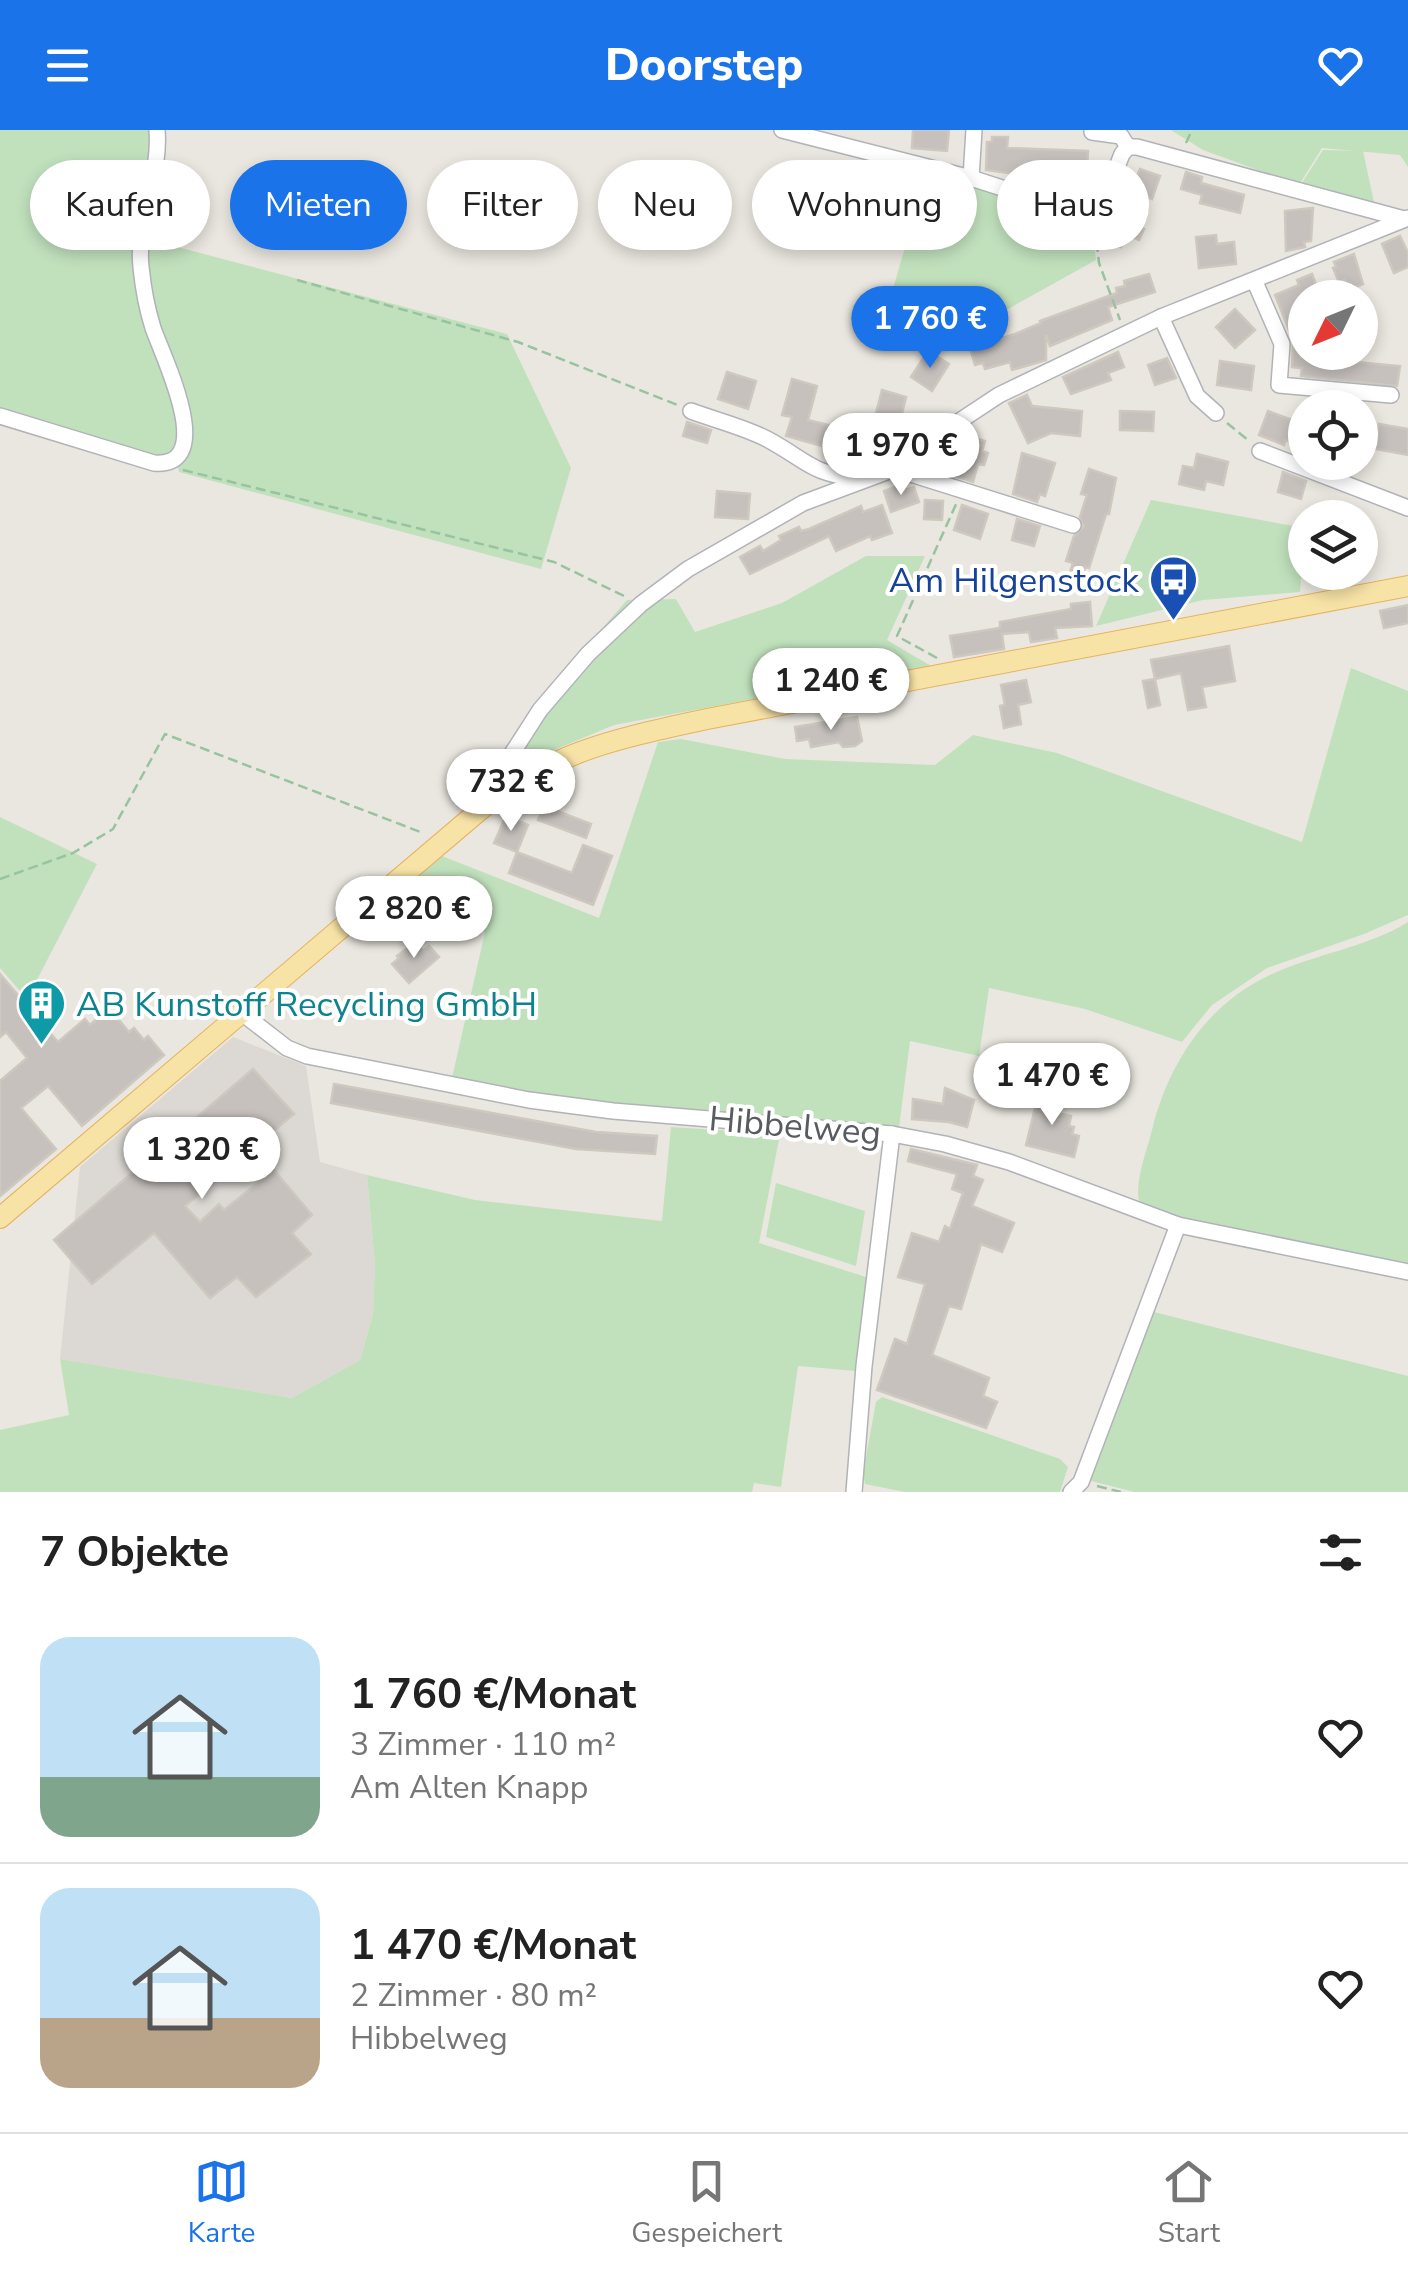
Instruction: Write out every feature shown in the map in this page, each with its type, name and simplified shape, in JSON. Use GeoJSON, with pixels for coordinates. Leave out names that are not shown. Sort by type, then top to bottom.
{"type":"FeatureCollection","features":[{"type":"Feature","properties":{"kind":"main road"},"geometry":{"type":"LineString","coordinates":[[0,1218],[480,810],[526,776],[559,759],[602,743],[707,719],[1408,586]]}},
{"type":"Feature","properties":{"kind":"street"},"geometry":{"type":"LineString","coordinates":[[0,416],[158,464],[170,462],[180,454],[185,438],[181,402],[152,324],[141,264],[144,213],[157,130]]}},
{"type":"Feature","properties":{"kind":"street"},"geometry":{"type":"LineString","coordinates":[[782,130],[900,160]]}},
{"type":"Feature","properties":{"kind":"street"},"geometry":{"type":"LineString","coordinates":[[972,160],[974,130]]}},
{"type":"Feature","properties":{"kind":"street"},"geometry":{"type":"LineString","coordinates":[[1092,132],[1120,136],[1128,147]]}},
{"type":"Feature","properties":{"kind":"street"},"geometry":{"type":"LineString","coordinates":[[1128,147],[1137,146],[1406,219]]}},
{"type":"Feature","properties":{"kind":"street"},"geometry":{"type":"LineString","coordinates":[[1122,160],[1128,147]]}},
{"type":"Feature","properties":{"kind":"street"},"geometry":{"type":"LineString","coordinates":[[480,810],[540,710],[588,654],[641,604],[688,570],[803,504],[895,469],[998,394],[1161,317],[1406,219]]}},
{"type":"Feature","properties":{"kind":"street"},"geometry":{"type":"LineString","coordinates":[[1256,282],[1282,344],[1279,385],[1391,396]]}},
{"type":"Feature","properties":{"kind":"street"},"geometry":{"type":"LineString","coordinates":[[1161,317],[1196,396],[1216,413]]}},
{"type":"Feature","properties":{"kind":"street"},"geometry":{"type":"LineString","coordinates":[[691,411],[765,438],[814,470],[868,480]]}},
{"type":"Feature","properties":{"kind":"street"},"geometry":{"type":"LineString","coordinates":[[1260,451],[1408,508]]}},
{"type":"Feature","properties":{"kind":"street"},"geometry":{"type":"LineString","coordinates":[[895,469],[1073,525]]}},
{"type":"Feature","properties":{"kind":"street","name":"Hibbelweg"},"geometry":{"type":"LineString","coordinates":[[242,1013],[293,1051],[529,1100],[613,1111],[892,1134],[987,1154],[1178,1224],[1408,1272]]}},
{"type":"Feature","properties":{"kind":"street"},"geometry":{"type":"LineString","coordinates":[[854,1492],[864,1366],[892,1134]]}},
{"type":"Feature","properties":{"kind":"street"},"geometry":{"type":"LineString","coordinates":[[1076,1487],[1178,1224]]}},
{"type":"Feature","properties":{"kind":"path"},"geometry":{"type":"LineString","coordinates":[[1097,250],[1126,336]]}},
{"type":"Feature","properties":{"kind":"path"},"geometry":{"type":"LineString","coordinates":[[297,280],[518,342],[691,411]]}},
{"type":"Feature","properties":{"kind":"path"},"geometry":{"type":"LineString","coordinates":[[1216,413],[1260,451]]}},
{"type":"Feature","properties":{"kind":"path"},"geometry":{"type":"LineString","coordinates":[[158,464],[554,562],[641,604]]}},
{"type":"Feature","properties":{"kind":"path"},"geometry":{"type":"LineString","coordinates":[[960,671],[897,636],[962,492]]}},
{"type":"Feature","properties":{"kind":"path"},"geometry":{"type":"LineString","coordinates":[[0,879],[73,853],[112,829],[166,734],[426,834],[440,845]]}},
{"type":"Feature","properties":{"kind":"path"},"geometry":{"type":"LineString","coordinates":[[1076,1487],[1120,1492]]}},
{"type":"Feature","properties":{"kind":"shaded area"},"geometry":{"type":"Polygon","coordinates":[[[233,1037],[306,1066],[320,1162],[367,1175],[375,1265],[373,1314],[360,1360],[292,1398],[60,1359],[80,1167],[233,1037]]]}},
{"type":"Feature","properties":{"kind":"green space"},"geometry":{"type":"Polygon","coordinates":[[[0,130],[150,130],[151,160],[30,160],[30,250],[189,250],[507,334],[571,468],[541,569],[179,472],[176,457],[158,464],[0,414],[0,130]]]}},
{"type":"Feature","properties":{"kind":"green space"},"geometry":{"type":"Polygon","coordinates":[[[1171,130],[1408,130],[1408,167],[1400,155],[1322,148],[1299,185],[1203,150],[1171,130]]]}},
{"type":"Feature","properties":{"kind":"green space"},"geometry":{"type":"Polygon","coordinates":[[[1323,150],[1363,151],[1374,202],[1368,204],[1300,186],[1323,150]]]}},
{"type":"Feature","properties":{"kind":"green space"},"geometry":{"type":"Polygon","coordinates":[[[977,184],[997,190],[997,250],[1095,250],[1096,260],[938,348],[902,327],[896,340],[880,333],[904,250],[977,250],[977,184]]]}},
{"type":"Feature","properties":{"kind":"green space"},"geometry":{"type":"Polygon","coordinates":[[[1151,500],[1288,525],[1288,590],[1300,592],[1203,600],[1096,626],[1151,500]]]}},
{"type":"Feature","properties":{"kind":"green space"},"geometry":{"type":"Polygon","coordinates":[[[866,556],[925,556],[887,640],[931,666],[614,725],[511,768],[556,700],[578,656],[627,600],[676,599],[695,632],[782,603],[866,556]]]}},
{"type":"Feature","properties":{"kind":"green space"},"geometry":{"type":"Polygon","coordinates":[[[1351,668],[1408,691],[1408,915],[1267,968],[1212,1005],[1182,1042],[1085,1009],[989,988],[979,1056],[910,1041],[899,1128],[618,1103],[452,1078],[485,932],[384,905],[442,856],[599,918],[658,742],[681,739],[785,759],[935,765],[973,735],[1057,753],[1302,842],[1351,668]]]}},
{"type":"Feature","properties":{"kind":"green space"},"geometry":{"type":"Polygon","coordinates":[[[0,817],[97,864],[27,999],[0,968],[0,817]]]}},
{"type":"Feature","properties":{"kind":"green space"},"geometry":{"type":"Polygon","coordinates":[[[1408,922],[1408,1263],[1199,1222],[1140,1205],[1139,1178],[1159,1106],[1180,1060],[1209,1019],[1247,987],[1270,975],[1375,938],[1408,922]]]}},
{"type":"Feature","properties":{"kind":"green space"},"geometry":{"type":"Polygon","coordinates":[[[671,1127],[780,1134],[759,1243],[869,1278],[856,1371],[798,1366],[781,1487],[754,1483],[752,1492],[0,1492],[0,1430],[69,1415],[60,1359],[292,1398],[360,1360],[373,1314],[375,1265],[367,1175],[475,1200],[662,1221],[671,1127]]]}},
{"type":"Feature","properties":{"kind":"green space"},"geometry":{"type":"Polygon","coordinates":[[[776,1183],[865,1211],[856,1266],[766,1237],[776,1183]]]}},
{"type":"Feature","properties":{"kind":"green space"},"geometry":{"type":"Polygon","coordinates":[[[1142,1309],[1408,1376],[1408,1492],[1135,1492],[1079,1478],[1142,1309]]]}},
{"type":"Feature","properties":{"kind":"green space"},"geometry":{"type":"Polygon","coordinates":[[[882,1397],[1060,1459],[1068,1467],[1060,1492],[905,1492],[865,1484],[863,1473],[876,1402],[882,1397]]]}},
{"type":"Feature","properties":{"kind":"building"},"geometry":{"type":"Polygon","coordinates":[[[913,130],[949,130],[947,151],[912,148],[913,130]]]}},
{"type":"Feature","properties":{"kind":"building"},"geometry":{"type":"Polygon","coordinates":[[[992,137],[1008,137],[1007,148],[1088,151],[1088,160],[997,160],[997,171],[986,170],[987,142],[992,142],[992,137]]]}},
{"type":"Feature","properties":{"kind":"building"},"geometry":{"type":"Polygon","coordinates":[[[1149,172],[1160,176],[1152,199],[1149,198],[1149,172]]]}},
{"type":"Feature","properties":{"kind":"building"},"geometry":{"type":"Polygon","coordinates":[[[1186,172],[1202,177],[1201,183],[1244,195],[1240,213],[1200,203],[1202,195],[1181,189],[1186,172]]]}},
{"type":"Feature","properties":{"kind":"building"},"geometry":{"type":"Polygon","coordinates":[[[1313,208],[1311,241],[1304,242],[1305,247],[1286,251],[1285,211],[1313,208]]]}},
{"type":"Feature","properties":{"kind":"building"},"geometry":{"type":"Polygon","coordinates":[[[1216,235],[1217,244],[1234,242],[1236,264],[1199,268],[1196,237],[1216,235]]]}},
{"type":"Feature","properties":{"kind":"building"},"geometry":{"type":"Polygon","coordinates":[[[1400,236],[1408,253],[1408,267],[1394,273],[1382,244],[1400,236]]]}},
{"type":"Feature","properties":{"kind":"building"},"geometry":{"type":"Polygon","coordinates":[[[1354,254],[1362,280],[1338,280],[1334,262],[1354,254]]]}},
{"type":"Feature","properties":{"kind":"building"},"geometry":{"type":"Polygon","coordinates":[[[1149,274],[1155,292],[1108,307],[1112,320],[1050,346],[1046,335],[1046,360],[1012,370],[1010,362],[985,369],[983,363],[975,365],[970,348],[1117,293],[1116,288],[1125,286],[1124,281],[1149,274]]]}},
{"type":"Feature","properties":{"kind":"building"},"geometry":{"type":"Polygon","coordinates":[[[1288,290],[1288,328],[1275,295],[1288,290]]]}},
{"type":"Feature","properties":{"kind":"building"},"geometry":{"type":"Polygon","coordinates":[[[1235,309],[1255,330],[1235,348],[1216,327],[1235,309]]]}},
{"type":"Feature","properties":{"kind":"building"},"geometry":{"type":"Polygon","coordinates":[[[928,351],[949,364],[932,391],[911,377],[928,351]]]}},
{"type":"Feature","properties":{"kind":"building"},"geometry":{"type":"Polygon","coordinates":[[[1118,352],[1124,367],[1108,373],[1111,380],[1071,394],[1063,377],[1118,352]]]}},
{"type":"Feature","properties":{"kind":"building"},"geometry":{"type":"Polygon","coordinates":[[[1167,358],[1176,378],[1155,385],[1148,365],[1167,358]]]}},
{"type":"Feature","properties":{"kind":"building"},"geometry":{"type":"Polygon","coordinates":[[[1220,361],[1254,366],[1251,390],[1217,385],[1220,361]]]}},
{"type":"Feature","properties":{"kind":"building"},"geometry":{"type":"Polygon","coordinates":[[[1378,364],[1400,366],[1397,386],[1301,376],[1302,370],[1378,370],[1378,364]]]}},
{"type":"Feature","properties":{"kind":"building"},"geometry":{"type":"Polygon","coordinates":[[[727,372],[756,381],[748,409],[718,399],[727,372]]]}},
{"type":"Feature","properties":{"kind":"building"},"geometry":{"type":"Polygon","coordinates":[[[792,379],[817,386],[808,420],[828,425],[822,446],[786,436],[792,417],[782,415],[792,379]]]}},
{"type":"Feature","properties":{"kind":"building"},"geometry":{"type":"Polygon","coordinates":[[[882,390],[906,397],[892,455],[875,450],[879,434],[863,429],[866,419],[874,421],[882,390]]]}},
{"type":"Feature","properties":{"kind":"building"},"geometry":{"type":"Polygon","coordinates":[[[1027,395],[1032,406],[1082,411],[1080,436],[1051,433],[1028,443],[1009,403],[1027,395]]]}},
{"type":"Feature","properties":{"kind":"building"},"geometry":{"type":"Polygon","coordinates":[[[1120,411],[1154,412],[1153,431],[1120,430],[1120,411]]]}},
{"type":"Feature","properties":{"kind":"building"},"geometry":{"type":"Polygon","coordinates":[[[1268,411],[1288,418],[1288,441],[1284,445],[1259,435],[1268,411]]]}},
{"type":"Feature","properties":{"kind":"building"},"geometry":{"type":"Polygon","coordinates":[[[687,422],[711,430],[707,443],[683,436],[687,422]]]}},
{"type":"Feature","properties":{"kind":"building"},"geometry":{"type":"Polygon","coordinates":[[[1379,424],[1408,429],[1408,455],[1378,449],[1379,424]]]}},
{"type":"Feature","properties":{"kind":"building"},"geometry":{"type":"Polygon","coordinates":[[[961,434],[985,441],[982,451],[988,453],[984,465],[978,464],[973,482],[949,474],[961,434]]]}},
{"type":"Feature","properties":{"kind":"building"},"geometry":{"type":"Polygon","coordinates":[[[1022,453],[1055,463],[1045,496],[1040,494],[1037,502],[1013,494],[1022,453]]]}},
{"type":"Feature","properties":{"kind":"building"},"geometry":{"type":"Polygon","coordinates":[[[1197,454],[1228,462],[1223,485],[1206,481],[1204,490],[1179,484],[1183,466],[1194,468],[1197,454]]]}},
{"type":"Feature","properties":{"kind":"building"},"geometry":{"type":"Polygon","coordinates":[[[1089,469],[1116,478],[1109,514],[1082,579],[1069,575],[1073,563],[1066,561],[1074,536],[1084,527],[1080,517],[1087,495],[1081,494],[1089,469]]]}},
{"type":"Feature","properties":{"kind":"building"},"geometry":{"type":"Polygon","coordinates":[[[1283,472],[1288,474],[1288,480],[1306,481],[1301,499],[1278,492],[1283,472]]]}},
{"type":"Feature","properties":{"kind":"building"},"geometry":{"type":"Polygon","coordinates":[[[903,484],[905,490],[914,487],[919,502],[891,512],[884,491],[903,484]]]}},
{"type":"Feature","properties":{"kind":"building"},"geometry":{"type":"Polygon","coordinates":[[[717,491],[750,494],[748,519],[715,517],[717,491]]]}},
{"type":"Feature","properties":{"kind":"building"},"geometry":{"type":"Polygon","coordinates":[[[925,500],[943,501],[942,520],[924,519],[925,500]]]}},
{"type":"Feature","properties":{"kind":"building"},"geometry":{"type":"Polygon","coordinates":[[[882,505],[892,533],[872,540],[870,536],[836,551],[829,536],[750,574],[740,557],[760,546],[763,551],[781,540],[779,536],[799,527],[801,531],[809,529],[861,506],[863,512],[882,505]]]}},
{"type":"Feature","properties":{"kind":"building"},"geometry":{"type":"Polygon","coordinates":[[[962,505],[988,514],[980,539],[954,530],[962,505]]]}},
{"type":"Feature","properties":{"kind":"building"},"geometry":{"type":"Polygon","coordinates":[[[1017,519],[1040,526],[1034,546],[1012,540],[1017,519]]]}},
{"type":"Feature","properties":{"kind":"building"},"geometry":{"type":"Polygon","coordinates":[[[1090,602],[1092,626],[1055,628],[1057,638],[1031,642],[1029,632],[1002,634],[1004,649],[954,657],[950,636],[1000,628],[1000,622],[1090,602]]]}},
{"type":"Feature","properties":{"kind":"building"},"geometry":{"type":"Polygon","coordinates":[[[1408,605],[1408,623],[1384,628],[1380,611],[1408,605]]]}},
{"type":"Feature","properties":{"kind":"building"},"geometry":{"type":"Polygon","coordinates":[[[1229,646],[1235,681],[1202,687],[1206,707],[1188,710],[1181,673],[1155,679],[1151,660],[1229,646]]]}},
{"type":"Feature","properties":{"kind":"building"},"geometry":{"type":"Polygon","coordinates":[[[1155,679],[1160,705],[1148,708],[1143,681],[1155,679]]]}},
{"type":"Feature","properties":{"kind":"building"},"geometry":{"type":"Polygon","coordinates":[[[1026,680],[1031,702],[1018,705],[1021,724],[1004,728],[1001,685],[1026,680]]]}},
{"type":"Feature","properties":{"kind":"building"},"geometry":{"type":"Polygon","coordinates":[[[857,717],[862,741],[855,746],[843,747],[839,742],[811,747],[809,739],[797,741],[795,727],[857,717]]]}},
{"type":"Feature","properties":{"kind":"building"},"geometry":{"type":"Polygon","coordinates":[[[544,806],[591,824],[586,838],[538,820],[544,806]]]}},
{"type":"Feature","properties":{"kind":"building"},"geometry":{"type":"Polygon","coordinates":[[[506,816],[528,825],[517,852],[494,843],[506,816]]]}},
{"type":"Feature","properties":{"kind":"building"},"geometry":{"type":"Polygon","coordinates":[[[583,845],[612,856],[593,905],[509,873],[517,852],[572,873],[583,845]]]}},
{"type":"Feature","properties":{"kind":"building"},"geometry":{"type":"Polygon","coordinates":[[[416,942],[423,951],[429,946],[439,957],[409,983],[392,964],[416,942]]]}},
{"type":"Feature","properties":{"kind":"building"},"geometry":{"type":"Polygon","coordinates":[[[0,974],[58,1042],[85,1019],[90,1025],[109,1008],[129,1032],[134,1028],[144,1040],[148,1036],[164,1055],[82,1126],[48,1086],[21,1108],[56,1149],[0,1196],[0,1081],[27,1058],[6,1032],[0,1037],[0,974]]]}},
{"type":"Feature","properties":{"kind":"building"},"geometry":{"type":"Polygon","coordinates":[[[996,1058],[1024,1064],[1019,1086],[991,1080],[996,1058]]]}},
{"type":"Feature","properties":{"kind":"building"},"geometry":{"type":"Polygon","coordinates":[[[253,1069],[294,1114],[185,1206],[200,1222],[219,1204],[224,1210],[274,1170],[312,1215],[292,1233],[311,1254],[256,1297],[237,1277],[210,1298],[154,1233],[92,1284],[54,1240],[253,1069]]]}},
{"type":"Feature","properties":{"kind":"building"},"geometry":{"type":"Polygon","coordinates":[[[334,1084],[596,1132],[657,1136],[655,1154],[576,1149],[331,1103],[334,1084]]]}},
{"type":"Feature","properties":{"kind":"building"},"geometry":{"type":"Polygon","coordinates":[[[945,1088],[974,1100],[967,1127],[912,1119],[913,1099],[943,1104],[945,1088]]]}},
{"type":"Feature","properties":{"kind":"building"},"geometry":{"type":"Polygon","coordinates":[[[1039,1092],[1057,1096],[1052,1112],[1071,1116],[1072,1134],[1079,1136],[1074,1157],[1026,1145],[1039,1092]]]}},
{"type":"Feature","properties":{"kind":"building"},"geometry":{"type":"Polygon","coordinates":[[[911,1149],[977,1165],[973,1176],[983,1180],[972,1206],[1014,1223],[1002,1252],[981,1244],[961,1309],[949,1306],[932,1355],[989,1378],[983,1396],[997,1402],[986,1428],[877,1390],[895,1339],[907,1344],[925,1284],[898,1277],[912,1233],[939,1242],[945,1226],[950,1229],[963,1193],[952,1189],[957,1174],[908,1161],[911,1149]]]}},
{"type":"Feature","properties":{"kind":"place","name":"Am Hilgenstock"},"geometry":{"type":"Point","coordinates":[1174,622]}},
{"type":"Feature","properties":{"kind":"place","name":"AB Kunstoff Recycling GmbH"},"geometry":{"type":"Point","coordinates":[41,1046]}}]}
